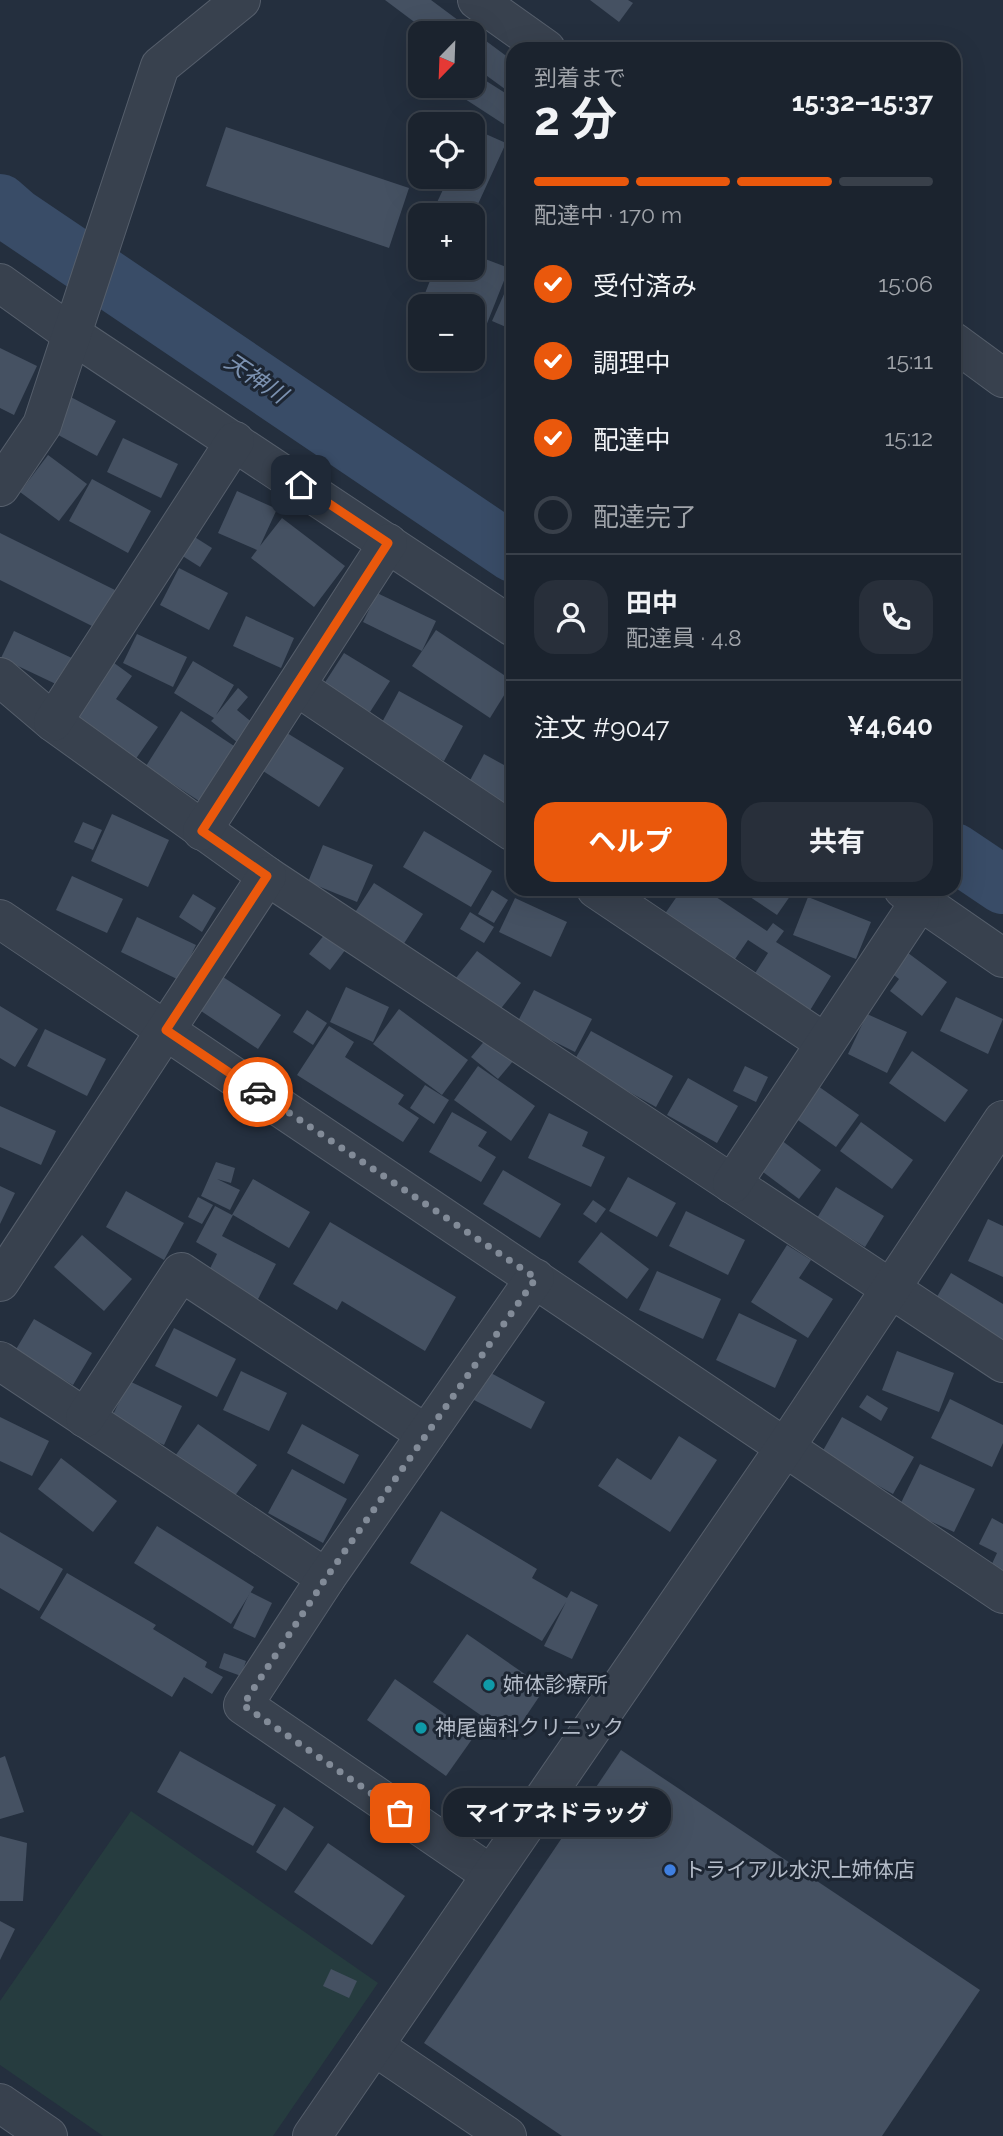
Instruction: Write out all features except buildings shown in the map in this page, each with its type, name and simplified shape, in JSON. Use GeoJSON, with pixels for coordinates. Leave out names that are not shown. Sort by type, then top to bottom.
{"type":"FeatureCollection","features":[{"type":"Feature","properties":{"kind":"street"},"geometry":{"type":"LineString","coordinates":[[0,487],[41,425],[160,66],[241,0]]}},
{"type":"Feature","properties":{"kind":"street"},"geometry":{"type":"LineString","coordinates":[[477,0],[536,42]]}},
{"type":"Feature","properties":{"kind":"street"},"geometry":{"type":"LineString","coordinates":[[0,283],[506,622]]}},
{"type":"Feature","properties":{"kind":"street"},"geometry":{"type":"LineString","coordinates":[[961,347],[1003,378]]}},
{"type":"Feature","properties":{"kind":"street"},"geometry":{"type":"LineString","coordinates":[[53,722],[235,441]]}},
{"type":"Feature","properties":{"kind":"street"},"geometry":{"type":"LineString","coordinates":[[202,831],[388,543]]}},
{"type":"Feature","properties":{"kind":"street"},"geometry":{"type":"LineString","coordinates":[[0,677],[53,722],[267,876],[1003,1363]]}},
{"type":"Feature","properties":{"kind":"street"},"geometry":{"type":"LineString","coordinates":[[296,685],[506,827]]}},
{"type":"Feature","properties":{"kind":"street"},"geometry":{"type":"LineString","coordinates":[[0,1282],[267,876]]}},
{"type":"Feature","properties":{"kind":"street"},"geometry":{"type":"LineString","coordinates":[[606,896],[825,1043]]}},
{"type":"Feature","properties":{"kind":"street"},"geometry":{"type":"LineString","coordinates":[[732,1184],[825,1043],[911,896]]}},
{"type":"Feature","properties":{"kind":"street"},"geometry":{"type":"LineString","coordinates":[[913,896],[1003,958]]}},
{"type":"Feature","properties":{"kind":"street"},"geometry":{"type":"LineString","coordinates":[[0,919],[1003,1594]]}},
{"type":"Feature","properties":{"kind":"street"},"geometry":{"type":"LineString","coordinates":[[313,2136],[892,1289],[989,1170],[1003,1120]]}},
{"type":"Feature","properties":{"kind":"street"},"geometry":{"type":"LineString","coordinates":[[85,1418],[181,1272],[426,1434]]}},
{"type":"Feature","properties":{"kind":"street"},"geometry":{"type":"LineString","coordinates":[[490,1874],[243,1705],[326,1578],[536,1278]]}},
{"type":"Feature","properties":{"kind":"street"},"geometry":{"type":"LineString","coordinates":[[0,1361],[326,1578]]}},
{"type":"Feature","properties":{"kind":"street"},"geometry":{"type":"LineString","coordinates":[[374,2046],[507,2136]]}},
{"type":"Feature","properties":{"kind":"street"},"geometry":{"type":"LineString","coordinates":[[0,2103],[48,2136]]}},
{"type":"Feature","properties":{"kind":"green space"},"geometry":{"type":"Polygon","coordinates":[[[131,1811],[378,1983],[273,2136],[103,2136],[0,2065],[0,2001],[131,1811]]]}},
{"type":"Feature","properties":{"kind":"waterway","name":"天神川"},"geometry":{"type":"LineString","coordinates":[[0,203],[16,217],[506,548]]}},
{"type":"Feature","properties":{"kind":"waterway","name":"天神川"},"geometry":{"type":"LineString","coordinates":[[961,857],[1003,885]]}},
{"type":"Feature","properties":{"kind":"way so far"},"geometry":{"type":"LineString","coordinates":[[258,1092],[536,1278],[326,1578],[243,1705],[400,1813]]}},
{"type":"Feature","properties":{"kind":"place","name":"姉体診療所"},"geometry":{"type":"Point","coordinates":[489,1685]}},
{"type":"Feature","properties":{"kind":"place","name":"神尾歯科クリニック"},"geometry":{"type":"Point","coordinates":[421,1728]}},
{"type":"Feature","properties":{"kind":"place","name":"マイアネドラッグ"},"geometry":{"type":"Point","coordinates":[400,1813]}},
{"type":"Feature","properties":{"kind":"place","name":"トライアル水沢上姉体店"},"geometry":{"type":"Point","coordinates":[670,1870]}},
{"type":"Feature","properties":{"kind":"route"},"geometry":{"type":"LineString","coordinates":[[258,1092],[166,1030],[267,876],[202,831],[388,543],[301,485]]}}]}
